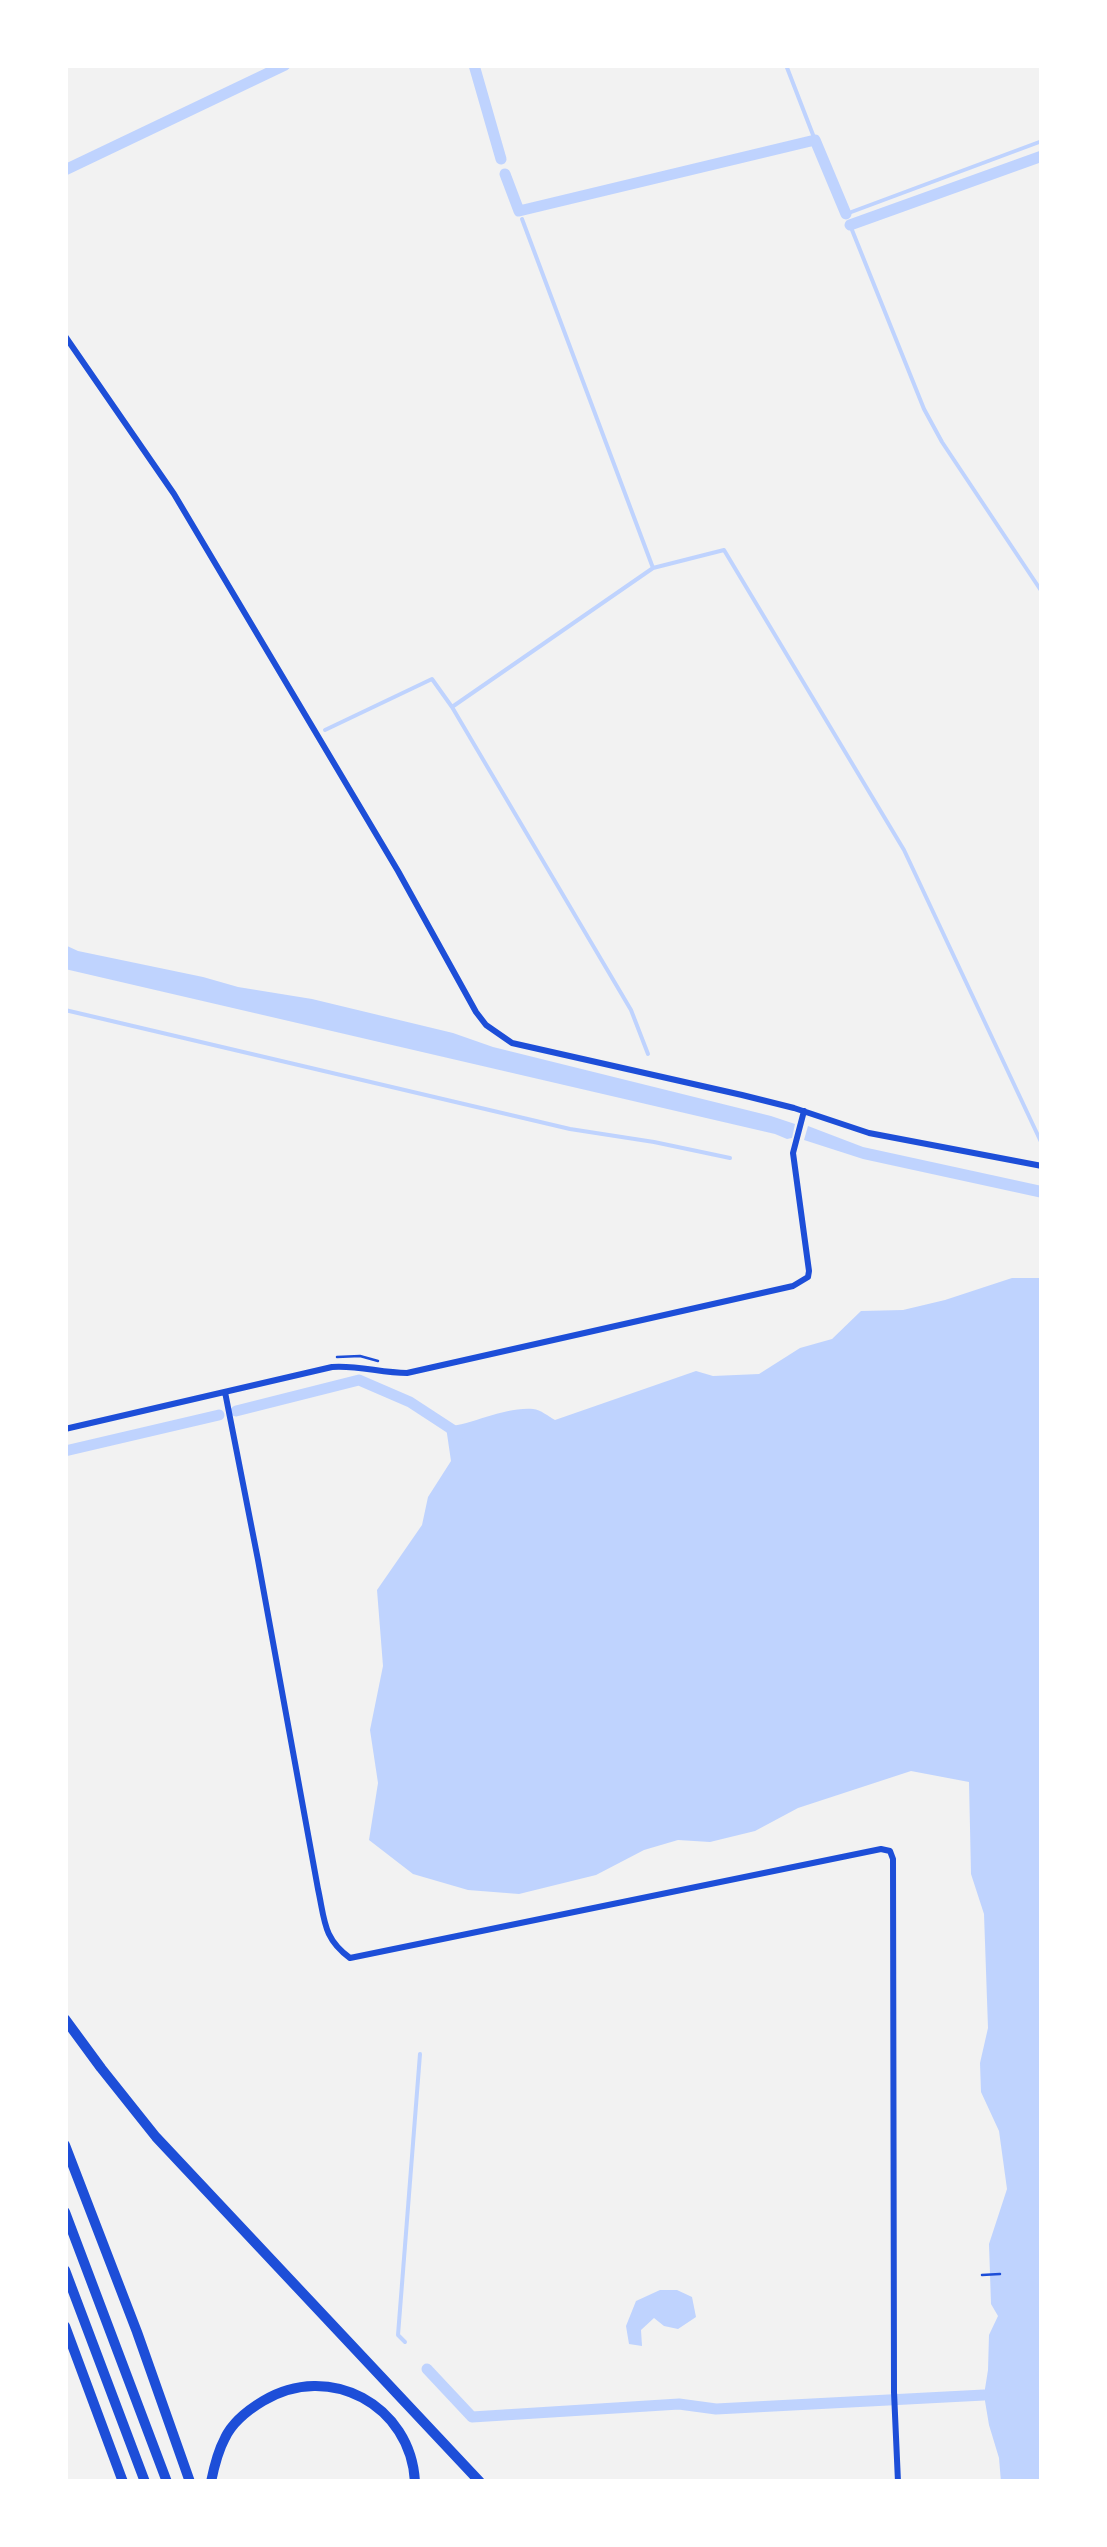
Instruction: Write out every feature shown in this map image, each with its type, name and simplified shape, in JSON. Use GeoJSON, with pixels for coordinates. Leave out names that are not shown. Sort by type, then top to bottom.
{"type":"FeatureCollection","features":[{"type":"Feature","properties":{"kind":"highway"},"geometry":{"type":"LineString","coordinates":[[65,2019],[156,2137],[480,2482]]}},
{"type":"Feature","properties":{"kind":"highway"},"geometry":{"type":"LineString","coordinates":[[65,2145],[190,2482]]}},
{"type":"Feature","properties":{"kind":"highway"},"geometry":{"type":"LineString","coordinates":[[65,2212],[167,2482]]}},
{"type":"Feature","properties":{"kind":"highway"},"geometry":{"type":"LineString","coordinates":[[65,2270],[144,2482]]}},
{"type":"Feature","properties":{"kind":"highway"},"geometry":{"type":"LineString","coordinates":[[65,2326],[123,2482]]}},
{"type":"Feature","properties":{"kind":"highway"},"geometry":{"type":"LineString","coordinates":[[65,2345],[77,2377],[92,2395]]}},
{"type":"Feature","properties":{"kind":"highway"},"geometry":{"type":"LineString","coordinates":[[211,2482],[226,2435],[240,2417],[270,2396],[315,2385],[340,2388],[379,2408],[408,2448],[415,2482]]}},
{"type":"Feature","properties":{"kind":"street"},"geometry":{"type":"LineString","coordinates":[[65,336],[174,494],[486,1026],[512,1043],[742,1094],[869,1133],[1042,1166]]}},
{"type":"Feature","properties":{"kind":"street"},"geometry":{"type":"LineString","coordinates":[[65,1429],[332,1367],[353,1365],[408,1373],[793,1286],[808,1277],[809,1271],[793,1154],[804,1111]]}},
{"type":"Feature","properties":{"kind":"street"},"geometry":{"type":"LineString","coordinates":[[225,1392],[328,1937],[350,1958],[890,1850],[898,2482]]}},
{"type":"Feature","properties":{"kind":"path"},"geometry":{"type":"LineString","coordinates":[[326,1360],[360,1356],[390,1364]]}},
{"type":"Feature","properties":{"kind":"path"},"geometry":{"type":"LineString","coordinates":[[982,2275],[1000,2274]]}},
{"type":"Feature","properties":{"kind":"water"},"geometry":{"type":"Polygon","coordinates":[[[65,945],[453,1033],[493,1047],[771,1116],[795,1124],[792,1138],[65,969],[65,945]]]}},
{"type":"Feature","properties":{"kind":"water"},"geometry":{"type":"Polygon","coordinates":[[[808,1126],[863,1147],[1042,1186],[1042,1198],[863,1159],[804,1140],[808,1126]]]}},
{"type":"Feature","properties":{"kind":"water"},"geometry":{"type":"Polygon","coordinates":[[[1012,1278],[1042,1278],[1042,2482],[1001,2482],[984,2395],[989,2335],[998,2316],[991,2304],[989,2244],[1007,2189],[999,2131],[981,2092],[980,2063],[988,2028],[984,1914],[971,1874],[969,1782],[911,1771],[798,1808],[755,1831],[710,1842],[678,1840],[644,1850],[596,1875],[519,1894],[468,1890],[413,1874],[369,1840],[378,1783],[370,1730],[383,1666],[377,1590],[422,1525],[428,1497],[451,1461],[446,1427],[522,1409],[536,1410],[555,1420],[696,1371],[713,1376],[759,1374],[800,1348],[832,1339],[861,1311],[903,1310],[1012,1278]]]}},
{"type":"Feature","properties":{"kind":"water"},"geometry":{"type":"Polygon","coordinates":[[[660,2290],[677,2290],[692,2297],[696,2317],[678,2329],[664,2326],[654,2318],[641,2330],[642,2346],[629,2344],[626,2326],[636,2301],[660,2290]]]}},
{"type":"Feature","properties":{"kind":"waterway"},"geometry":{"type":"LineString","coordinates":[[65,170],[285,65]]}},
{"type":"Feature","properties":{"kind":"waterway"},"geometry":{"type":"LineString","coordinates":[[474,65],[501,159]]}},
{"type":"Feature","properties":{"kind":"waterway"},"geometry":{"type":"LineString","coordinates":[[786,65],[815,140]]}},
{"type":"Feature","properties":{"kind":"waterway"},"geometry":{"type":"LineString","coordinates":[[505,174],[519,211],[815,140],[846,214]]}},
{"type":"Feature","properties":{"kind":"waterway"},"geometry":{"type":"LineString","coordinates":[[846,214],[1042,141]]}},
{"type":"Feature","properties":{"kind":"waterway"},"geometry":{"type":"LineString","coordinates":[[850,225],[1042,156]]}},
{"type":"Feature","properties":{"kind":"waterway"},"geometry":{"type":"LineString","coordinates":[[522,219],[653,568]]}},
{"type":"Feature","properties":{"kind":"waterway"},"geometry":{"type":"LineString","coordinates":[[850,225],[924,409],[1042,592]]}},
{"type":"Feature","properties":{"kind":"waterway"},"geometry":{"type":"LineString","coordinates":[[648,1054],[631,1010],[452,707],[653,568],[724,550],[904,850],[1042,1144]]}},
{"type":"Feature","properties":{"kind":"waterway"},"geometry":{"type":"LineString","coordinates":[[325,730],[432,679],[452,707]]}},
{"type":"Feature","properties":{"kind":"waterway"},"geometry":{"type":"LineString","coordinates":[[65,1010],[570,1129],[730,1158]]}},
{"type":"Feature","properties":{"kind":"waterway"},"geometry":{"type":"LineString","coordinates":[[236,1411],[359,1380],[410,1402],[459,1434]]}},
{"type":"Feature","properties":{"kind":"waterway"},"geometry":{"type":"LineString","coordinates":[[65,1451],[219,1415]]}},
{"type":"Feature","properties":{"kind":"waterway"},"geometry":{"type":"LineString","coordinates":[[405,2342],[398,2335],[420,2054]]}},
{"type":"Feature","properties":{"kind":"waterway"},"geometry":{"type":"LineString","coordinates":[[427,2369],[472,2417],[679,2404],[716,2409],[984,2395]]}}]}
